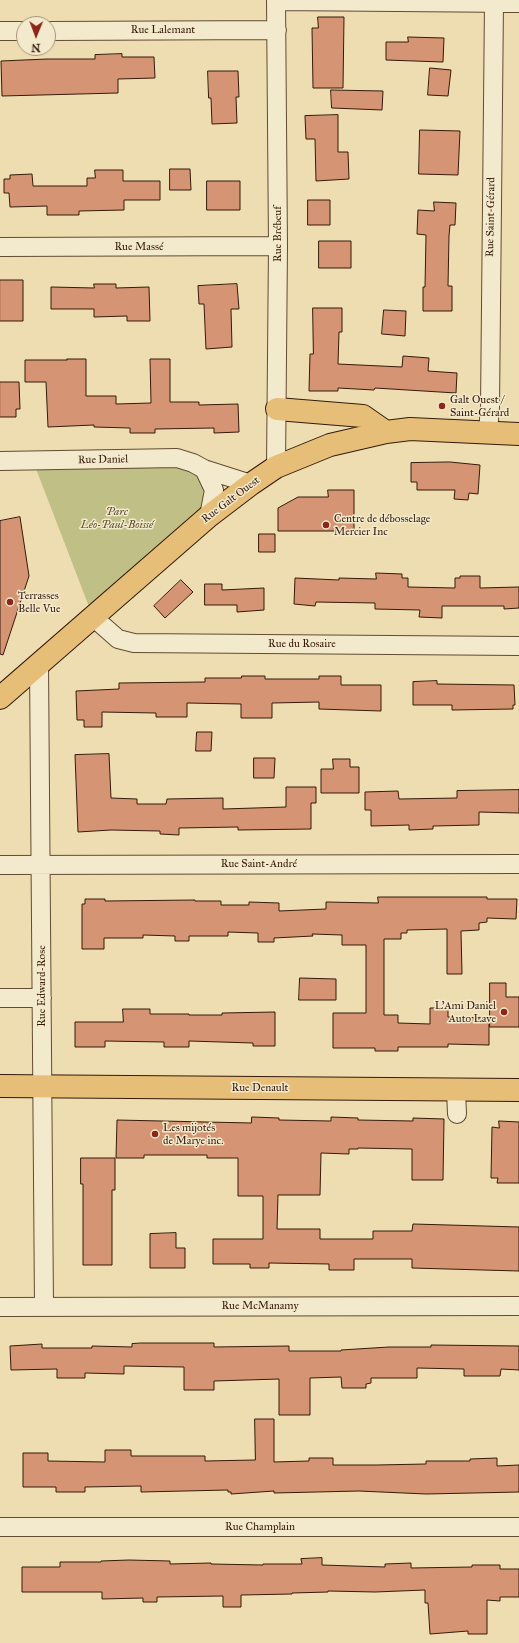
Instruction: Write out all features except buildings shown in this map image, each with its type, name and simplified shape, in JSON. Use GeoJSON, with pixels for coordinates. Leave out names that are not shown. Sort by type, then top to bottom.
{"type":"FeatureCollection","features":[{"type":"Feature","properties":{"kind":"main road"},"geometry":{"type":"LineString","coordinates":[[277,409],[363,416],[386,432]]}},
{"type":"Feature","properties":{"kind":"main road","name":"Rue Galt Ouest"},"geometry":{"type":"LineString","coordinates":[[0,698],[209,516],[276,467],[330,445],[386,432],[410,429],[519,434]]}},
{"type":"Feature","properties":{"kind":"main road","name":"Rue Denault"},"geometry":{"type":"LineString","coordinates":[[0,1086],[519,1090]]}},
{"type":"Feature","properties":{"kind":"street"},"geometry":{"type":"LineString","coordinates":[[276,0],[519,3]]}},
{"type":"Feature","properties":{"kind":"street","name":"Rue Brébeuf"},"geometry":{"type":"LineString","coordinates":[[276,0],[278,246],[276,467]]}},
{"type":"Feature","properties":{"kind":"street","name":"Rue Saint-Gérard"},"geometry":{"type":"LineString","coordinates":[[488,432],[490,407],[494,2]]}},
{"type":"Feature","properties":{"kind":"street","name":"Rue Lalemant"},"geometry":{"type":"LineString","coordinates":[[56,31],[277,30]]}},
{"type":"Feature","properties":{"kind":"street"},"geometry":{"type":"LineString","coordinates":[[0,31],[16,31]]}},
{"type":"Feature","properties":{"kind":"street","name":"Rue Massé"},"geometry":{"type":"LineString","coordinates":[[0,247],[278,246]]}},
{"type":"Feature","properties":{"kind":"street","name":"Rue Daniel"},"geometry":{"type":"LineString","coordinates":[[0,461],[177,458],[193,463],[204,469],[251,484]]}},
{"type":"Feature","properties":{"kind":"street"},"geometry":{"type":"LineString","coordinates":[[204,469],[214,490],[209,516]]}},
{"type":"Feature","properties":{"kind":"street","name":"Rue du Rosaire"},"geometry":{"type":"LineString","coordinates":[[93,617],[118,639],[134,643],[519,646]]}},
{"type":"Feature","properties":{"kind":"street","name":"Rue Edward-Rose"},"geometry":{"type":"LineString","coordinates":[[39,665],[44,1307]]}},
{"type":"Feature","properties":{"kind":"street","name":"Rue Saint-André"},"geometry":{"type":"LineString","coordinates":[[0,865],[519,864]]}},
{"type":"Feature","properties":{"kind":"street"},"geometry":{"type":"LineString","coordinates":[[0,998],[42,998]]}},
{"type":"Feature","properties":{"kind":"street"},"geometry":{"type":"LineString","coordinates":[[456,1090],[457,1114]]}},
{"type":"Feature","properties":{"kind":"street","name":"Rue McManamy"},"geometry":{"type":"LineString","coordinates":[[0,1307],[519,1306]]}},
{"type":"Feature","properties":{"kind":"street","name":"Rue Champlain"},"geometry":{"type":"LineString","coordinates":[[0,1526],[519,1527]]}},
{"type":"Feature","properties":{"kind":"green space","name":"Parc Léo-Paul-Boissé"},"geometry":{"type":"Polygon","coordinates":[[[177,458],[204,469],[209,516],[93,617],[33,461],[177,458]]]}},
{"type":"Feature","properties":{"kind":"place","name":"Galt Ouest / Saint-Gérard"},"geometry":{"type":"Point","coordinates":[442,406]}},
{"type":"Feature","properties":{"kind":"place","name":"Centre de débosselage Mercier Inc"},"geometry":{"type":"Point","coordinates":[326,525]}},
{"type":"Feature","properties":{"kind":"place","name":"Terrasses Belle Vue"},"geometry":{"type":"Point","coordinates":[10,602]}},
{"type":"Feature","properties":{"kind":"place","name":"L'Ami Daniel Auto Lave"},"geometry":{"type":"Point","coordinates":[504,1012]}},
{"type":"Feature","properties":{"kind":"place","name":"Les mijotés de Marye inc."},"geometry":{"type":"Point","coordinates":[155,1134]}}]}
